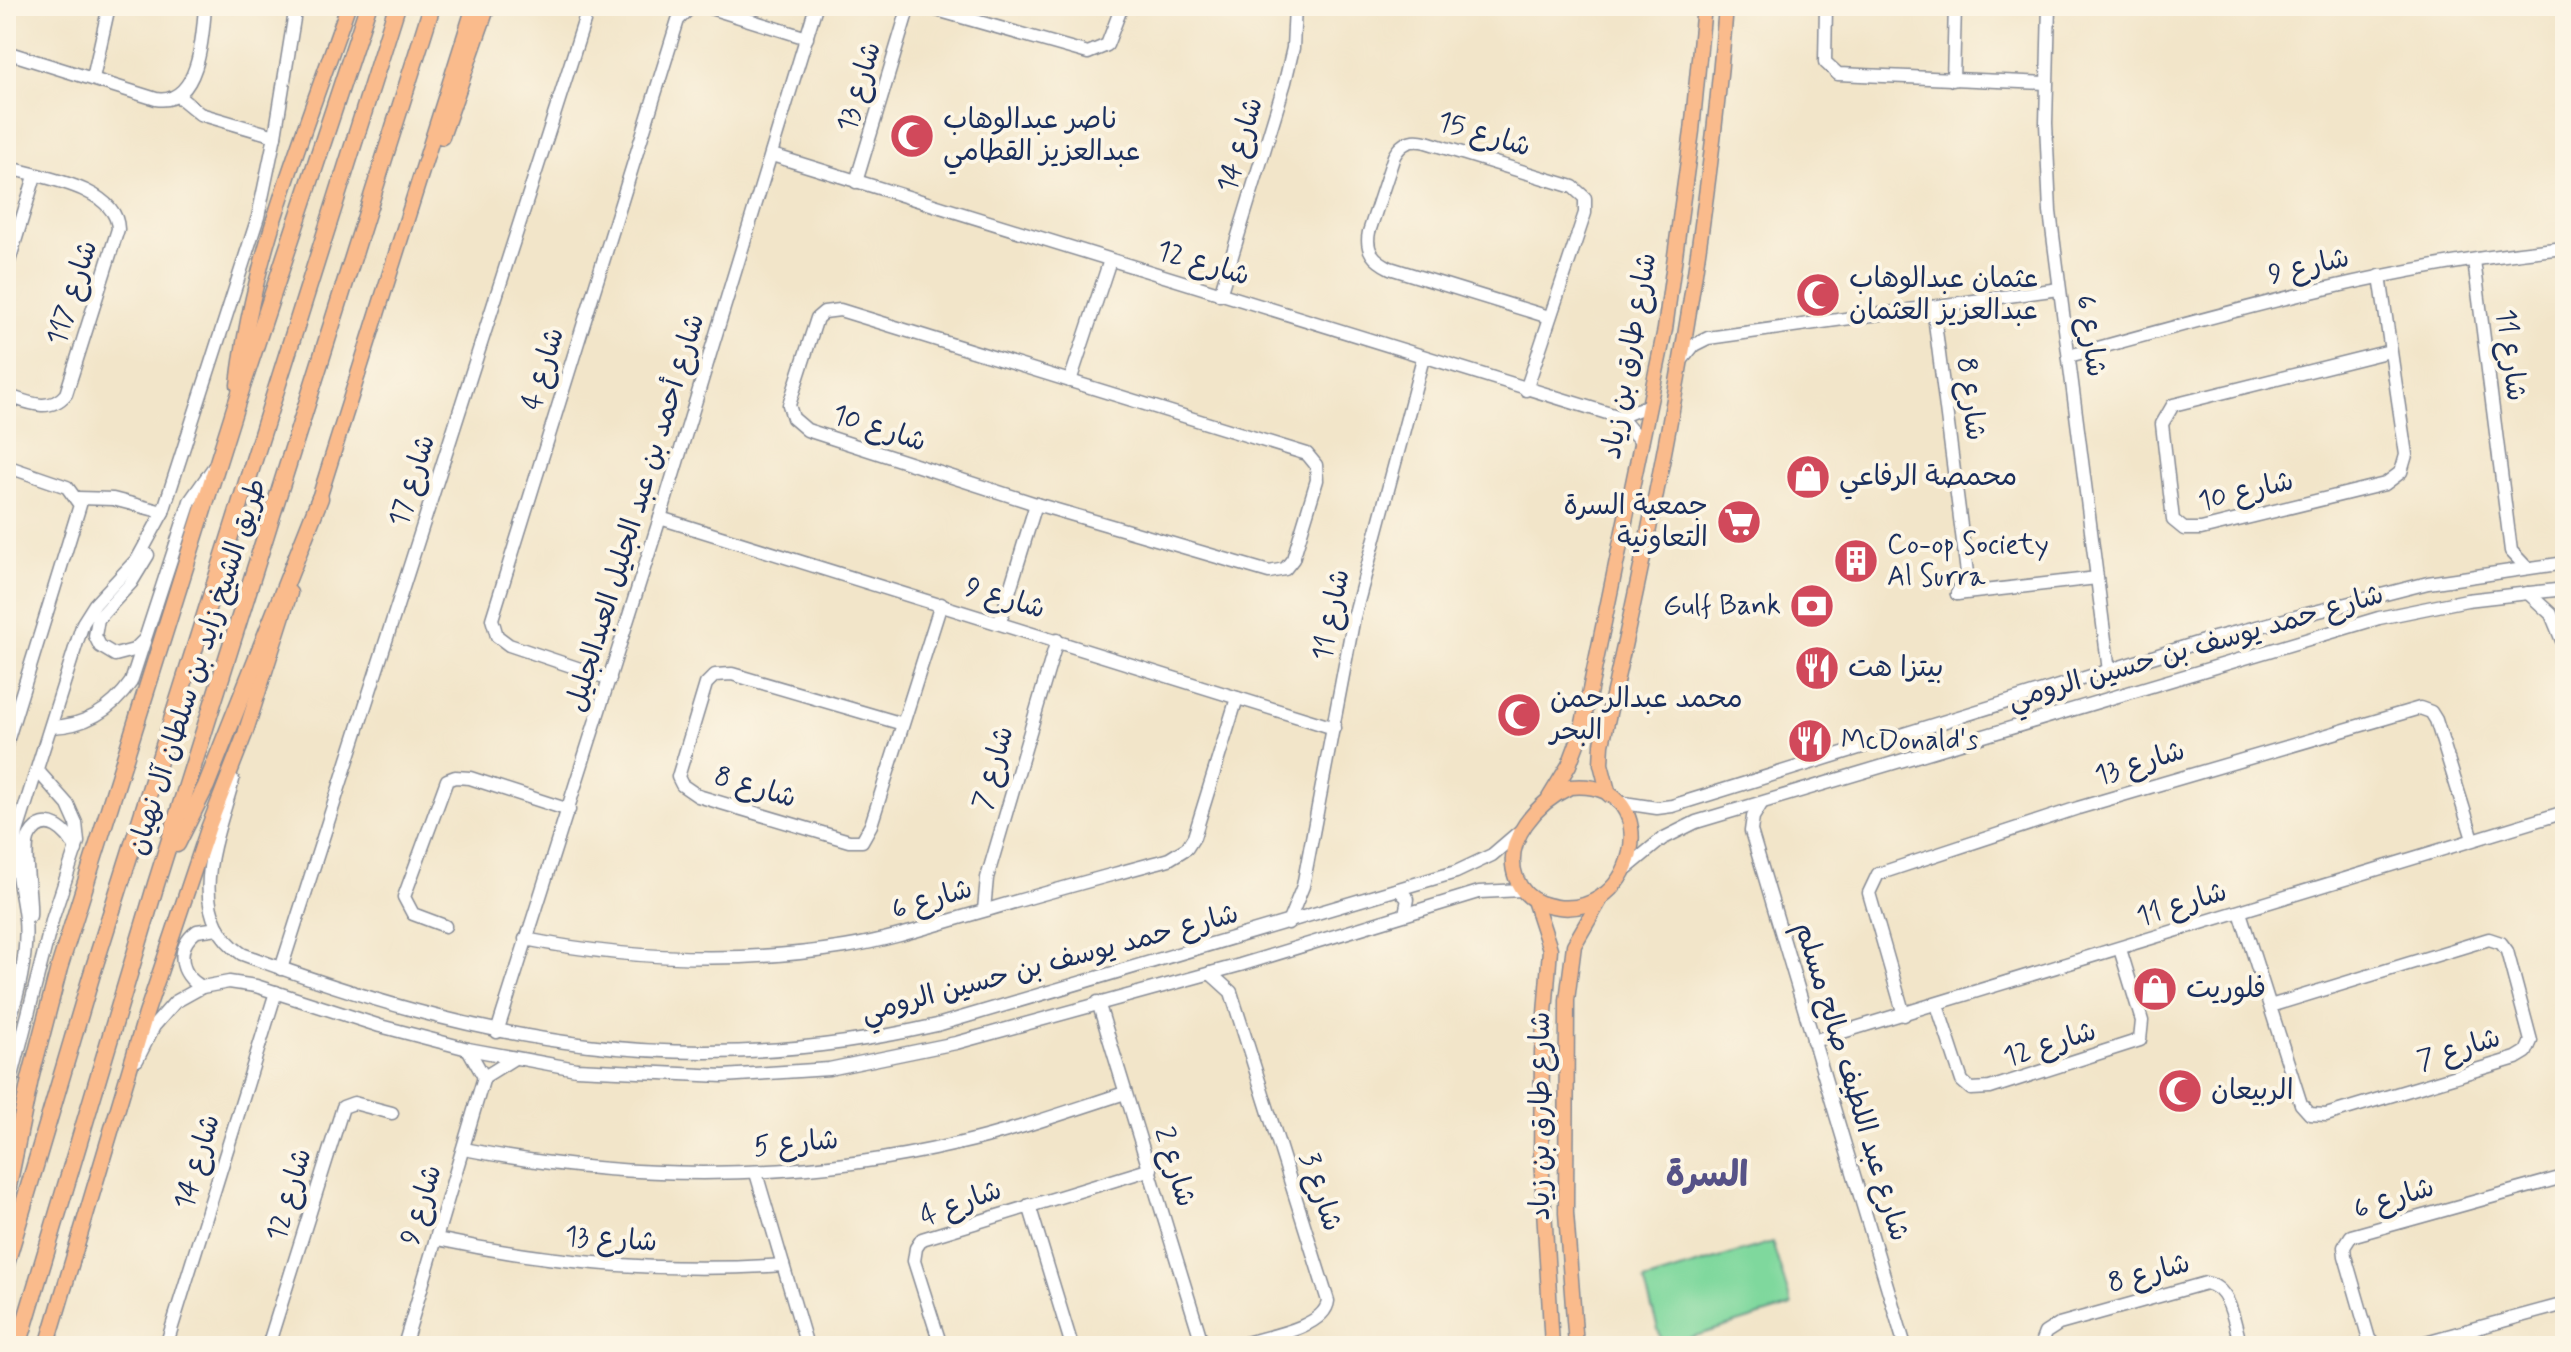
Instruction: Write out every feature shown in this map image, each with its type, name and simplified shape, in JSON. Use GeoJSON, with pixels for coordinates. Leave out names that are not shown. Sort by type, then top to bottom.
{"type":"FeatureCollection","features":[{"type":"Feature","properties":{"kind":"highway"},"geometry":{"type":"LineString","coordinates":[[6,1196],[8,1171],[59,968],[235,408],[368,6]]}},
{"type":"Feature","properties":{"kind":"highway","name":"طريق الشيخ زايد بن سلطان آل نهيان"},"geometry":{"type":"LineString","coordinates":[[6,1264],[91,977],[397,6]]}},
{"type":"Feature","properties":{"kind":"highway","name":"طريق الشيخ زايد بن سلطان آل نهيان"},"geometry":{"type":"LineString","coordinates":[[18,1346],[156,884],[432,6]]}},
{"type":"Feature","properties":{"kind":"highway"},"geometry":{"type":"LineString","coordinates":[[156,884],[206,786],[320,498]]}},
{"type":"Feature","properties":{"kind":"main road"},"geometry":{"type":"LineString","coordinates":[[235,408],[243,344],[261,267],[348,6]]}},
{"type":"Feature","properties":{"kind":"main road"},"geometry":{"type":"LineString","coordinates":[[47,1346],[124,1088],[198,858],[245,734],[474,6]]}},
{"type":"Feature","properties":{"kind":"main road"},"geometry":{"type":"LineString","coordinates":[[412,203],[450,115],[488,6]]}},
{"type":"Feature","properties":{"kind":"main road","name":"شارع طارق بن زياد"},"geometry":{"type":"LineString","coordinates":[[1549,798],[1569,765],[1581,733],[1642,443],[1668,307],[1692,131],[1704,6]]}},
{"type":"Feature","properties":{"kind":"main road","name":"شارع طارق بن زياد"},"geometry":{"type":"LineString","coordinates":[[1613,798],[1601,764],[1602,744],[1681,361],[1714,133],[1726,6]]}},
{"type":"Feature","properties":{"kind":"main road"},"geometry":{"type":"LineString","coordinates":[[1692,131],[1702,140],[1714,133]]}},
{"type":"Feature","properties":{"kind":"main road"},"geometry":{"type":"LineString","coordinates":[[1580,786],[1613,798],[1634,834],[1627,868],[1603,895],[1575,909],[1528,895],[1515,875],[1512,857],[1522,829],[1549,798],[1580,786]]}},
{"type":"Feature","properties":{"kind":"main road","name":"شارع طارق بن زياد"},"geometry":{"type":"LineString","coordinates":[[1528,895],[1550,949],[1540,1127],[1552,1346]]}},
{"type":"Feature","properties":{"kind":"main road","name":"شارع طارق بن زياد"},"geometry":{"type":"LineString","coordinates":[[1576,1346],[1566,1185],[1567,1000],[1574,945],[1603,895]]}},
{"type":"Feature","properties":{"kind":"street"},"geometry":{"type":"LineString","coordinates":[[93,78],[109,6]]}},
{"type":"Feature","properties":{"kind":"street"},"geometry":{"type":"LineString","coordinates":[[178,96],[191,76],[205,6]]}},
{"type":"Feature","properties":{"kind":"street"},"geometry":{"type":"LineString","coordinates":[[145,639],[134,650],[115,655],[100,646],[95,630],[98,619],[138,573],[163,512],[247,257],[275,136],[296,6]]}},
{"type":"Feature","properties":{"kind":"street","name":"شارع 17"},"geometry":{"type":"LineString","coordinates":[[281,969],[589,6]]}},
{"type":"Feature","properties":{"kind":"street","name":"شارع 4"},"geometry":{"type":"LineString","coordinates":[[610,679],[509,645],[497,636],[492,619],[678,20],[692,6]]}},
{"type":"Feature","properties":{"kind":"street"},"geometry":{"type":"LineString","coordinates":[[704,6],[807,38]]}},
{"type":"Feature","properties":{"kind":"street","name":"شارع أحمد بن عبد الجليل العبدالجليل"},"geometry":{"type":"LineString","coordinates":[[497,1032],[610,679],[816,6]]}},
{"type":"Feature","properties":{"kind":"street","name":"شارع 13"},"geometry":{"type":"LineString","coordinates":[[856,182],[909,6]]}},
{"type":"Feature","properties":{"kind":"street"},"geometry":{"type":"LineString","coordinates":[[923,6],[1088,53],[1107,45],[1122,6]]}},
{"type":"Feature","properties":{"kind":"street","name":"شارع 14"},"geometry":{"type":"LineString","coordinates":[[1220,295],[1285,82],[1293,48],[1295,6]]}},
{"type":"Feature","properties":{"kind":"street"},"geometry":{"type":"LineString","coordinates":[[1826,6],[1825,57],[1834,72],[2046,83]]}},
{"type":"Feature","properties":{"kind":"street"},"geometry":{"type":"LineString","coordinates":[[1953,80],[1955,6]]}},
{"type":"Feature","properties":{"kind":"street","name":"شارع 6"},"geometry":{"type":"LineString","coordinates":[[2049,6],[2046,83],[2048,180],[2059,289],[2109,671]]}},
{"type":"Feature","properties":{"kind":"street"},"geometry":{"type":"LineString","coordinates":[[6,52],[156,99],[178,96],[200,114],[275,136]]}},
{"type":"Feature","properties":{"kind":"street","name":"شارع 15"},"geometry":{"type":"LineString","coordinates":[[1526,390],[1585,213],[1583,194],[1573,187],[1426,142],[1411,141],[1401,146],[1394,156],[1369,232],[1367,245],[1374,258],[1390,268],[1549,317]]}},
{"type":"Feature","properties":{"kind":"street","name":"شارع 12"},"geometry":{"type":"LineString","coordinates":[[772,155],[1620,417]]}},
{"type":"Feature","properties":{"kind":"street","name":"شارع 117"},"geometry":{"type":"LineString","coordinates":[[6,167],[100,196],[113,209],[118,229],[66,394],[54,404],[44,406],[6,395]]}},
{"type":"Feature","properties":{"kind":"street"},"geometry":{"type":"LineString","coordinates":[[6,271],[35,176]]}},
{"type":"Feature","properties":{"kind":"street","name":"شارع 9"},"geometry":{"type":"LineString","coordinates":[[2069,356],[2293,294],[2474,260],[2565,248]]}},
{"type":"Feature","properties":{"kind":"street"},"geometry":{"type":"LineString","coordinates":[[1070,381],[1110,260]]}},
{"type":"Feature","properties":{"kind":"street","name":"شارع 11"},"geometry":{"type":"LineString","coordinates":[[2474,260],[2511,551]]}},
{"type":"Feature","properties":{"kind":"street","name":"شارع 10"},"geometry":{"type":"LineString","coordinates":[[2380,276],[2406,459],[2395,479],[2201,529],[2184,529],[2173,520],[2162,424],[2173,405],[2390,351]]}},
{"type":"Feature","properties":{"kind":"street"},"geometry":{"type":"LineString","coordinates":[[1681,361],[1694,345],[1708,338],[2059,289]]}},
{"type":"Feature","properties":{"kind":"street","name":"شارع 8"},"geometry":{"type":"LineString","coordinates":[[1933,307],[1967,573],[1957,594],[2097,578]]}},
{"type":"Feature","properties":{"kind":"street","name":"شارع 10"},"geometry":{"type":"LineString","coordinates":[[835,309],[854,312],[1070,381],[1301,452],[1315,462],[1317,480],[1293,559],[1285,569],[1275,572],[1036,504],[813,433],[796,422],[790,400],[814,323],[820,314],[835,309]]}},
{"type":"Feature","properties":{"kind":"street","name":"شارع 11"},"geometry":{"type":"LineString","coordinates":[[1288,923],[1303,886],[1356,608],[1423,358]]}},
{"type":"Feature","properties":{"kind":"street"},"geometry":{"type":"LineString","coordinates":[[1642,443],[1620,417],[1649,405]]}},
{"type":"Feature","properties":{"kind":"street"},"geometry":{"type":"LineString","coordinates":[[51,727],[86,721],[116,701],[136,671],[190,501],[219,462]]}},
{"type":"Feature","properties":{"kind":"street"},"geometry":{"type":"LineString","coordinates":[[6,466],[67,487],[78,498],[79,512],[6,745]]}},
{"type":"Feature","properties":{"kind":"street"},"geometry":{"type":"LineString","coordinates":[[78,498],[113,499],[163,512]]}},
{"type":"Feature","properties":{"kind":"street"},"geometry":{"type":"LineString","coordinates":[[1000,622],[1036,504]]}},
{"type":"Feature","properties":{"kind":"street","name":"شارع 9"},"geometry":{"type":"LineString","coordinates":[[660,518],[1334,728]]}},
{"type":"Feature","properties":{"kind":"street"},"geometry":{"type":"LineString","coordinates":[[25,939],[14,853],[83,623],[95,604],[138,558],[156,529]]}},
{"type":"Feature","properties":{"kind":"street"},"geometry":{"type":"LineString","coordinates":[[2500,570],[2511,551],[2526,567]]}},
{"type":"Feature","properties":{"kind":"street","name":"شارع حمد يوسف بن حسين الرومي"},"geometry":{"type":"LineString","coordinates":[[1613,798],[1645,807],[1672,806],[2255,627],[2428,583],[2500,570],[2565,563]]}},
{"type":"Feature","properties":{"kind":"street"},"geometry":{"type":"LineString","coordinates":[[2551,614],[2565,589]]}},
{"type":"Feature","properties":{"kind":"street","name":"شارع حمد يوسف بن حسين الرومي"},"geometry":{"type":"LineString","coordinates":[[1627,868],[1671,833],[1726,814],[2262,650],[2424,608],[2565,589]]}},
{"type":"Feature","properties":{"kind":"street"},"geometry":{"type":"LineString","coordinates":[[2528,593],[2551,614],[2565,648]]}},
{"type":"Feature","properties":{"kind":"street","name":"شارع 8"},"geometry":{"type":"LineString","coordinates":[[903,724],[732,674],[719,674],[706,684],[678,777],[682,785],[698,796],[849,841],[862,841],[869,831],[903,724],[941,604]]}},
{"type":"Feature","properties":{"kind":"street"},"geometry":{"type":"LineString","coordinates":[[2292,617],[2284,628],[2293,641]]}},
{"type":"Feature","properties":{"kind":"street"},"geometry":{"type":"LineString","coordinates":[[2255,627],[2264,628],[2270,635],[2269,644],[2262,650]]}},
{"type":"Feature","properties":{"kind":"street","name":"شارع 7"},"geometry":{"type":"LineString","coordinates":[[984,910],[987,878],[1057,640]]}},
{"type":"Feature","properties":{"kind":"street","name":"شارع 6"},"geometry":{"type":"LineString","coordinates":[[525,939],[628,955],[763,957],[848,946],[931,928],[1183,852],[1199,826],[1237,698]]}},
{"type":"Feature","properties":{"kind":"street","name":"شارع 13"},"geometry":{"type":"LineString","coordinates":[[1904,1015],[1869,893],[1878,874],[2078,808],[2420,708],[2431,712],[2436,720],[2473,839]]}},
{"type":"Feature","properties":{"kind":"street"},"geometry":{"type":"LineString","coordinates":[[202,987],[191,979],[183,967],[184,946],[197,931],[218,928],[209,902],[208,880],[245,734]]}},
{"type":"Feature","properties":{"kind":"street"},"geometry":{"type":"LineString","coordinates":[[6,1100],[53,917],[76,852],[77,832],[73,813],[37,770]]}},
{"type":"Feature","properties":{"kind":"street"},"geometry":{"type":"LineString","coordinates":[[445,926],[413,914],[404,897],[447,780],[470,778],[569,810]]}},
{"type":"Feature","properties":{"kind":"street"},"geometry":{"type":"LineString","coordinates":[[1726,814],[1751,831],[1753,817],[1761,804]]}},
{"type":"Feature","properties":{"kind":"street","name":"شارع 11"},"geometry":{"type":"LineString","coordinates":[[1813,1041],[2565,812]]}},
{"type":"Feature","properties":{"kind":"street"},"geometry":{"type":"LineString","coordinates":[[6,1031],[22,973],[31,900],[28,837],[40,825],[55,825],[67,833],[76,852]]}},
{"type":"Feature","properties":{"kind":"street","name":"شارع حمد يوسف بن حسين الرومي"},"geometry":{"type":"LineString","coordinates":[[218,928],[242,954],[281,969],[387,1004],[497,1032],[579,1047],[650,1053],[804,1048],[854,1042],[937,1025],[1288,923],[1480,861],[1522,829]]}},
{"type":"Feature","properties":{"kind":"street","name":"شارع عبد اللطيف صالح مسلم"},"geometry":{"type":"LineString","coordinates":[[1751,831],[1905,1346]]}},
{"type":"Feature","properties":{"kind":"street"},"geometry":{"type":"LineString","coordinates":[[1303,886],[1311,902],[1327,910]]}},
{"type":"Feature","properties":{"kind":"street"},"geometry":{"type":"LineString","coordinates":[[1398,889],[1408,899],[1405,914]]}},
{"type":"Feature","properties":{"kind":"street","name":"شارع حمد يوسف بن حسين الرومي"},"geometry":{"type":"LineString","coordinates":[[124,1088],[160,1017],[175,1002],[202,987],[237,982],[380,1026],[513,1059],[651,1075],[804,1072],[928,1050],[1240,965],[1479,892],[1528,895]]}},
{"type":"Feature","properties":{"kind":"street","name":"شارع 7"},"geometry":{"type":"LineString","coordinates":[[2240,912],[2301,1104],[2306,1112],[2317,1116],[2516,1058],[2526,1052],[2531,1041],[2507,951],[2494,940],[2483,939],[2270,1006]]}},
{"type":"Feature","properties":{"kind":"street","name":"شارع 12"},"geometry":{"type":"LineString","coordinates":[[1937,1005],[1962,1081],[1976,1090],[1990,1088],[2140,1040],[2142,1021],[2120,949]]}},
{"type":"Feature","properties":{"kind":"street"},"geometry":{"type":"LineString","coordinates":[[1210,973],[1231,992],[1240,965]]}},
{"type":"Feature","properties":{"kind":"street","name":"شارع 14"},"geometry":{"type":"LineString","coordinates":[[166,1346],[276,992]]}},
{"type":"Feature","properties":{"kind":"street","name":"شارع 3"},"geometry":{"type":"LineString","coordinates":[[1231,992],[1328,1301],[1325,1313],[1315,1322],[1234,1346]]}},
{"type":"Feature","properties":{"kind":"street","name":"شارع 2"},"geometry":{"type":"LineString","coordinates":[[1098,1002],[1203,1346]]}},
{"type":"Feature","properties":{"kind":"street"},"geometry":{"type":"LineString","coordinates":[[804,1048],[798,1060],[804,1072]]}},
{"type":"Feature","properties":{"kind":"street"},"geometry":{"type":"LineString","coordinates":[[468,1049],[484,1077],[513,1059]]}},
{"type":"Feature","properties":{"kind":"street"},"geometry":{"type":"LineString","coordinates":[[774,1050],[777,1065],[774,1074]]}},
{"type":"Feature","properties":{"kind":"street","name":"شارع 9"},"geometry":{"type":"LineString","coordinates":[[404,1346],[484,1077]]}},
{"type":"Feature","properties":{"kind":"street","name":"شارع 5"},"geometry":{"type":"LineString","coordinates":[[464,1149],[522,1161],[624,1172],[756,1173],[839,1165],[957,1144],[1125,1093]]}},
{"type":"Feature","properties":{"kind":"street","name":"شارع 12"},"geometry":{"type":"LineString","coordinates":[[268,1346],[343,1107],[354,1103],[392,1113]]}},
{"type":"Feature","properties":{"kind":"street","name":"شارع 4"},"geometry":{"type":"LineString","coordinates":[[941,1346],[914,1261],[918,1244],[926,1237],[1151,1169]]}},
{"type":"Feature","properties":{"kind":"street"},"geometry":{"type":"LineString","coordinates":[[756,1173],[807,1346]]}},
{"type":"Feature","properties":{"kind":"street","name":"شارع 6"},"geometry":{"type":"LineString","coordinates":[[2376,1346],[2369,1339],[2345,1256],[2351,1236],[2565,1179]]}},
{"type":"Feature","properties":{"kind":"street","name":"شارع 4"},"geometry":{"type":"LineString","coordinates":[[1029,1205],[1072,1346]]}},
{"type":"Feature","properties":{"kind":"street","name":"شارع 13"},"geometry":{"type":"LineString","coordinates":[[437,1239],[525,1256],[616,1266],[712,1269],[783,1265]]}},
{"type":"Feature","properties":{"kind":"street","name":"شارع 8"},"geometry":{"type":"LineString","coordinates":[[2040,1346],[2045,1333],[2059,1324],[2206,1283],[2217,1286],[2224,1294],[2241,1346]]}},
{"type":"Feature","properties":{"kind":"street"},"geometry":{"type":"LineString","coordinates":[[2411,1346],[2565,1304]]}},
{"type":"Feature","properties":{"kind":"green space"},"geometry":{"type":"Polygon","coordinates":[[[1772,1242],[1792,1306],[1663,1346],[1644,1281],[1772,1242]]]}},
{"type":"Feature","properties":{"kind":"place","name":"ناصر عبدالوهاب عبدالعزيز القطامي"},"geometry":{"type":"Point","coordinates":[912,136]}},
{"type":"Feature","properties":{"kind":"place","name":"عثمان عبدالوهاب عبدالعزيز العثمان"},"geometry":{"type":"Point","coordinates":[1818,295]}},
{"type":"Feature","properties":{"kind":"place","name":"محمصة الرفاعي"},"geometry":{"type":"Point","coordinates":[1808,477]}},
{"type":"Feature","properties":{"kind":"place","name":"جمعية السرة التعاونية"},"geometry":{"type":"Point","coordinates":[1739,522]}},
{"type":"Feature","properties":{"kind":"place","name":"Co-op Society Al Surra"},"geometry":{"type":"Point","coordinates":[1856,561]}},
{"type":"Feature","properties":{"kind":"place","name":"Gulf Bank"},"geometry":{"type":"Point","coordinates":[1812,606]}},
{"type":"Feature","properties":{"kind":"place","name":"بيتزا هت"},"geometry":{"type":"Point","coordinates":[1817,668]}},
{"type":"Feature","properties":{"kind":"place","name":"محمد عبدالرحمن البحر"},"geometry":{"type":"Point","coordinates":[1519,715]}},
{"type":"Feature","properties":{"kind":"place","name":"McDonald's"},"geometry":{"type":"Point","coordinates":[1810,741]}},
{"type":"Feature","properties":{"kind":"place","name":"فلوريت"},"geometry":{"type":"Point","coordinates":[2155,989]}},
{"type":"Feature","properties":{"kind":"place","name":"الربيعان"},"geometry":{"type":"Point","coordinates":[2180,1091]}},
{"type":"Feature","properties":{"kind":"district","name":"السرة"},"geometry":{"type":"Point","coordinates":[1707,1176]}}]}
